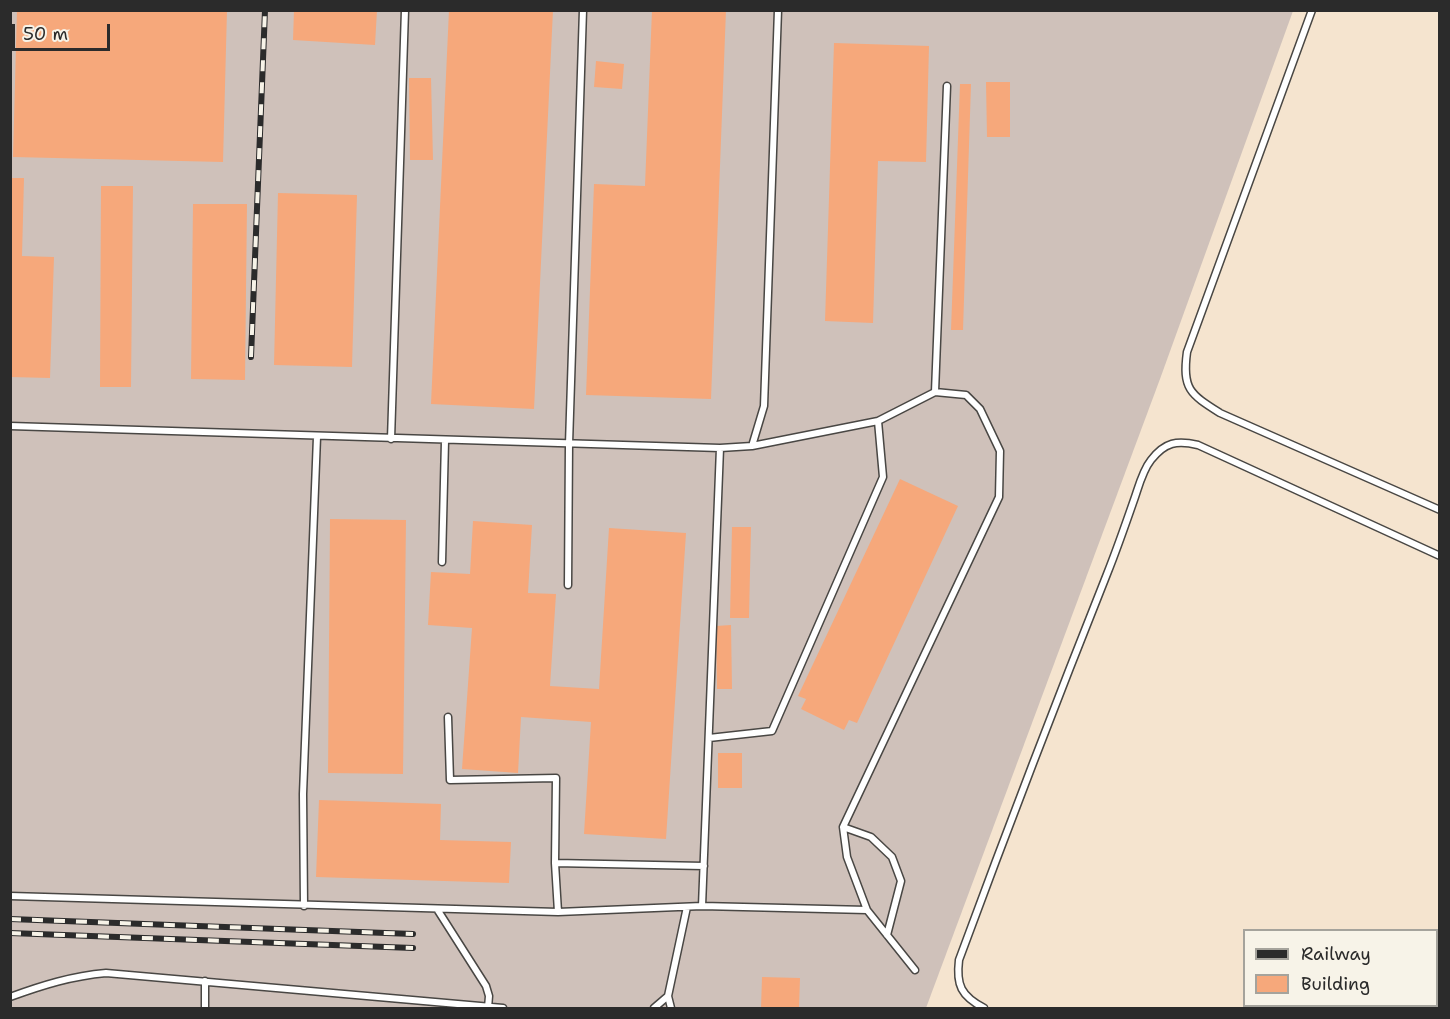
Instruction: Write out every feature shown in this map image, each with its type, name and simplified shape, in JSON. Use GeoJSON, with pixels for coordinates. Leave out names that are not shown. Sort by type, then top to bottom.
{"type":"FeatureCollection","features":[{"type":"Feature","properties":{"kind":"lane"},"geometry":{"type":"LineString","coordinates":[[392,439],[405,10]]}},
{"type":"Feature","properties":{"kind":"lane"},"geometry":{"type":"LineString","coordinates":[[568,585],[569,444],[583,10]]}},
{"type":"Feature","properties":{"kind":"lane"},"geometry":{"type":"LineString","coordinates":[[752,446],[764,406],[778,10]]}},
{"type":"Feature","properties":{"kind":"lane"},"geometry":{"type":"LineString","coordinates":[[1312,10],[1187,352],[1184,374],[1191,392],[1220,413],[1440,510]]}},
{"type":"Feature","properties":{"kind":"lane"},"geometry":{"type":"LineString","coordinates":[[935,392],[947,86]]}},
{"type":"Feature","properties":{"kind":"lane"},"geometry":{"type":"LineString","coordinates":[[10,426],[720,448],[752,446],[878,421],[935,392],[966,395],[980,409],[1000,451],[999,497],[843,827],[847,857],[867,910],[915,970]]}},
{"type":"Feature","properties":{"kind":"lane"},"geometry":{"type":"LineString","coordinates":[[709,738],[772,731],[883,477],[878,421]]}},
{"type":"Feature","properties":{"kind":"lane"},"geometry":{"type":"LineString","coordinates":[[304,906],[303,794],[316,437]]}},
{"type":"Feature","properties":{"kind":"lane"},"geometry":{"type":"LineString","coordinates":[[442,562],[445,441]]}},
{"type":"Feature","properties":{"kind":"lane"},"geometry":{"type":"LineString","coordinates":[[984,1008],[971,1001],[961,988],[958,975],[959,960],[1149,461],[1162,448],[1182,441],[1198,445],[1440,556]]}},
{"type":"Feature","properties":{"kind":"lane"},"geometry":{"type":"LineString","coordinates":[[702,906],[720,448]]}},
{"type":"Feature","properties":{"kind":"lane"},"geometry":{"type":"LineString","coordinates":[[448,717],[450,780],[556,778],[555,863],[558,912]]}},
{"type":"Feature","properties":{"kind":"lane"},"geometry":{"type":"LineString","coordinates":[[843,827],[871,837],[892,857],[901,881],[887,935]]}},
{"type":"Feature","properties":{"kind":"lane"},"geometry":{"type":"LineString","coordinates":[[555,863],[704,866]]}},
{"type":"Feature","properties":{"kind":"lane"},"geometry":{"type":"LineString","coordinates":[[10,896],[558,912],[702,906],[867,910]]}},
{"type":"Feature","properties":{"kind":"lane"},"geometry":{"type":"LineString","coordinates":[[671,1008],[668,996],[687,907]]}},
{"type":"Feature","properties":{"kind":"lane"},"geometry":{"type":"LineString","coordinates":[[437,909],[486,986],[489,996],[488,1008]]}},
{"type":"Feature","properties":{"kind":"lane"},"geometry":{"type":"LineString","coordinates":[[10,997],[50,982],[106,973],[503,1008]]}},
{"type":"Feature","properties":{"kind":"lane"},"geometry":{"type":"LineString","coordinates":[[205,981],[205,1008]]}},
{"type":"Feature","properties":{"kind":"lane"},"geometry":{"type":"LineString","coordinates":[[654,1008],[668,996]]}},
{"type":"Feature","properties":{"kind":"shaded area"},"geometry":{"type":"Polygon","coordinates":[[[10,11],[1293,11],[1160,379],[926,1008],[11,1008],[10,11]]]}},
{"type":"Feature","properties":{"kind":"building"},"geometry":{"type":"Polygon","coordinates":[[[17,10],[227,10],[223,162],[13,157],[17,10]]]}},
{"type":"Feature","properties":{"kind":"building"},"geometry":{"type":"Polygon","coordinates":[[[294,10],[377,10],[375,45],[293,40],[294,10]]]}},
{"type":"Feature","properties":{"kind":"building"},"geometry":{"type":"Polygon","coordinates":[[[449,10],[553,10],[534,409],[431,404],[449,10]]]}},
{"type":"Feature","properties":{"kind":"building"},"geometry":{"type":"Polygon","coordinates":[[[652,10],[726,10],[711,399],[586,395],[594,184],[645,186],[652,10]]]}},
{"type":"Feature","properties":{"kind":"building"},"geometry":{"type":"Polygon","coordinates":[[[834,43],[929,46],[926,162],[878,161],[873,323],[825,321],[834,43]]]}},
{"type":"Feature","properties":{"kind":"building"},"geometry":{"type":"Polygon","coordinates":[[[596,61],[624,64],[622,89],[594,87],[596,61]]]}},
{"type":"Feature","properties":{"kind":"building"},"geometry":{"type":"Polygon","coordinates":[[[409,78],[431,78],[433,160],[410,160],[409,78]]]}},
{"type":"Feature","properties":{"kind":"building"},"geometry":{"type":"Polygon","coordinates":[[[986,82],[1010,82],[1010,137],[987,137],[986,82]]]}},
{"type":"Feature","properties":{"kind":"building"},"geometry":{"type":"Polygon","coordinates":[[[960,84],[971,84],[963,330],[951,330],[960,84]]]}},
{"type":"Feature","properties":{"kind":"building"},"geometry":{"type":"Polygon","coordinates":[[[10,178],[24,178],[22,256],[54,257],[50,378],[10,377],[10,178]]]}},
{"type":"Feature","properties":{"kind":"building"},"geometry":{"type":"Polygon","coordinates":[[[101,186],[133,186],[131,387],[100,387],[101,186]]]}},
{"type":"Feature","properties":{"kind":"building"},"geometry":{"type":"Polygon","coordinates":[[[278,193],[357,195],[352,367],[274,365],[278,193]]]}},
{"type":"Feature","properties":{"kind":"building"},"geometry":{"type":"Polygon","coordinates":[[[193,204],[247,204],[245,380],[191,379],[193,204]]]}},
{"type":"Feature","properties":{"kind":"building"},"geometry":{"type":"Polygon","coordinates":[[[900,479],[958,506],[857,723],[849,720],[844,730],[801,709],[806,699],[798,696],[900,479]]]}},
{"type":"Feature","properties":{"kind":"building"},"geometry":{"type":"Polygon","coordinates":[[[330,519],[406,520],[403,774],[328,773],[330,519]]]}},
{"type":"Feature","properties":{"kind":"building"},"geometry":{"type":"Polygon","coordinates":[[[473,521],[532,525],[528,593],[556,594],[550,686],[599,689],[609,528],[686,533],[666,839],[584,834],[591,722],[521,717],[518,773],[462,769],[472,628],[428,625],[431,572],[470,574],[473,521]]]}},
{"type":"Feature","properties":{"kind":"building"},"geometry":{"type":"Polygon","coordinates":[[[732,527],[751,527],[749,618],[730,618],[732,527]]]}},
{"type":"Feature","properties":{"kind":"building"},"geometry":{"type":"Polygon","coordinates":[[[731,625],[732,689],[717,689],[716,626],[731,625]]]}},
{"type":"Feature","properties":{"kind":"building"},"geometry":{"type":"Polygon","coordinates":[[[718,753],[742,753],[742,788],[718,788],[718,753]]]}},
{"type":"Feature","properties":{"kind":"building"},"geometry":{"type":"Polygon","coordinates":[[[319,800],[441,804],[440,840],[511,842],[509,883],[316,877],[319,800]]]}},
{"type":"Feature","properties":{"kind":"building"},"geometry":{"type":"Polygon","coordinates":[[[762,977],[800,978],[799,1008],[761,1008],[762,977]]]}},
{"type":"Feature","properties":{"kind":"railway"},"geometry":{"type":"LineString","coordinates":[[251,357],[265,10]]}},
{"type":"Feature","properties":{"kind":"railway"},"geometry":{"type":"LineString","coordinates":[[10,919],[413,934]]}},
{"type":"Feature","properties":{"kind":"railway"},"geometry":{"type":"LineString","coordinates":[[10,933],[413,948]]}}]}
